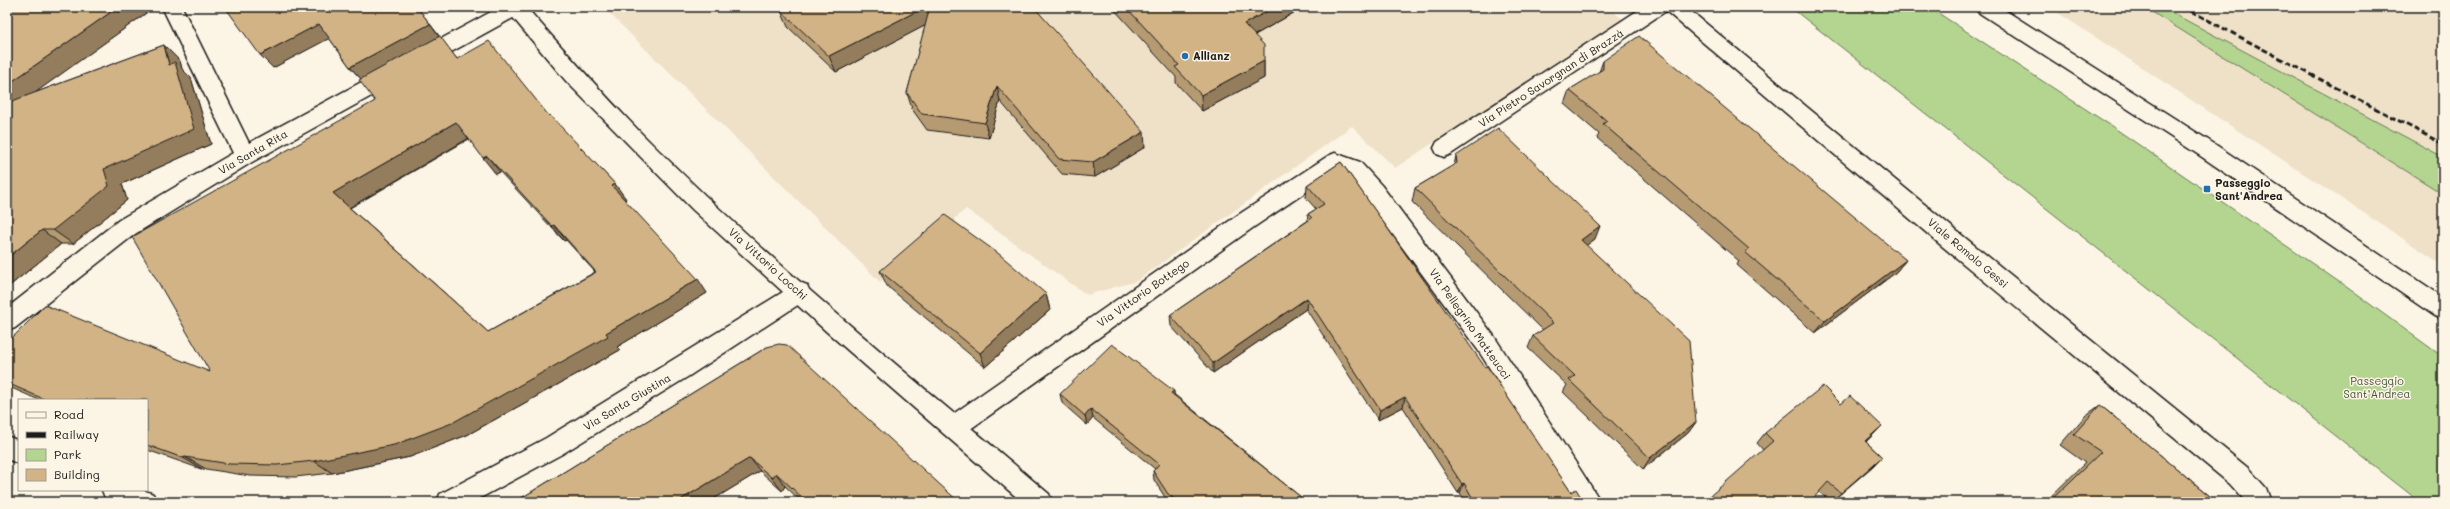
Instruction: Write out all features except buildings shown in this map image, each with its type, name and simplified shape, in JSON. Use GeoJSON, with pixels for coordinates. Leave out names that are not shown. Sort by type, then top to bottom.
{"type":"FeatureCollection","features":[{"type":"Feature","properties":{"kind":"street"},"geometry":{"type":"LineString","coordinates":[[172,7],[245,156]]}},
{"type":"Feature","properties":{"kind":"street","name":"Via Santa Rita"},"geometry":{"type":"LineString","coordinates":[[7,321],[127,227],[245,156],[515,7]]}},
{"type":"Feature","properties":{"kind":"street","name":"Via Vittorio Locchi"},"geometry":{"type":"LineString","coordinates":[[515,7],[559,59],[608,112],[697,200],[799,292],[1040,502]]}},
{"type":"Feature","properties":{"kind":"street","name":"Via Pietro Savorgnan di Brazzà"},"geometry":{"type":"LineString","coordinates":[[1444,148],[1658,7]]}},
{"type":"Feature","properties":{"kind":"street","name":"Viale Romolo Gessi"},"geometry":{"type":"LineString","coordinates":[[1673,7],[1962,249],[2238,476],[2257,496],[2259,502]]}},
{"type":"Feature","properties":{"kind":"street"},"geometry":{"type":"LineString","coordinates":[[1985,7],[2209,151],[2443,309]]}},
{"type":"Feature","properties":{"kind":"street","name":"Via Vittorio Bottego"},"geometry":{"type":"LineString","coordinates":[[954,427],[1239,225],[1335,162]]}},
{"type":"Feature","properties":{"kind":"street","name":"Via Pellegrino Matteucci"},"geometry":{"type":"LineString","coordinates":[[1335,162],[1353,168],[1374,192],[1486,343],[1589,502]]}},
{"type":"Feature","properties":{"kind":"street","name":"Via Santa Giustina"},"geometry":{"type":"LineString","coordinates":[[448,502],[554,446],[674,373],[799,292]]}},
{"type":"Feature","properties":{"kind":"street"},"geometry":{"type":"LineString","coordinates":[[7,447],[18,452]]}},
{"type":"Feature","properties":{"kind":"street"},"geometry":{"type":"LineString","coordinates":[[116,491],[144,502]]}},
{"type":"Feature","properties":{"kind":"shaded area"},"geometry":{"type":"Polygon","coordinates":[[[603,7],[1609,7],[1622,19],[1395,168],[1352,126],[1137,281],[1087,295],[966,209],[880,282],[603,7]]]}},
{"type":"Feature","properties":{"kind":"shaded area"},"geometry":{"type":"Polygon","coordinates":[[[2049,7],[2443,7],[2443,265],[2049,7]]]}},
{"type":"Feature","properties":{"kind":"green space","name":"Passeggio Sant’Andrea"},"geometry":{"type":"Polygon","coordinates":[[[1790,7],[1929,7],[2110,125],[2345,286],[2443,357],[2443,502],[2420,502],[1790,7]]]}},
{"type":"Feature","properties":{"kind":"green space"},"geometry":{"type":"Polygon","coordinates":[[[2144,7],[2161,7],[2443,157],[2443,194],[2144,7]]]}},
{"type":"Feature","properties":{"kind":"railway"},"geometry":{"type":"LineString","coordinates":[[2183,7],[2443,144]]}},
{"type":"Feature","properties":{"kind":"place","name":"Allianz"},"geometry":{"type":"Point","coordinates":[1185,56]}},
{"type":"Feature","properties":{"kind":"place","name":"Passeggio Sant'Andrea"},"geometry":{"type":"Point","coordinates":[2207,189]}}]}
